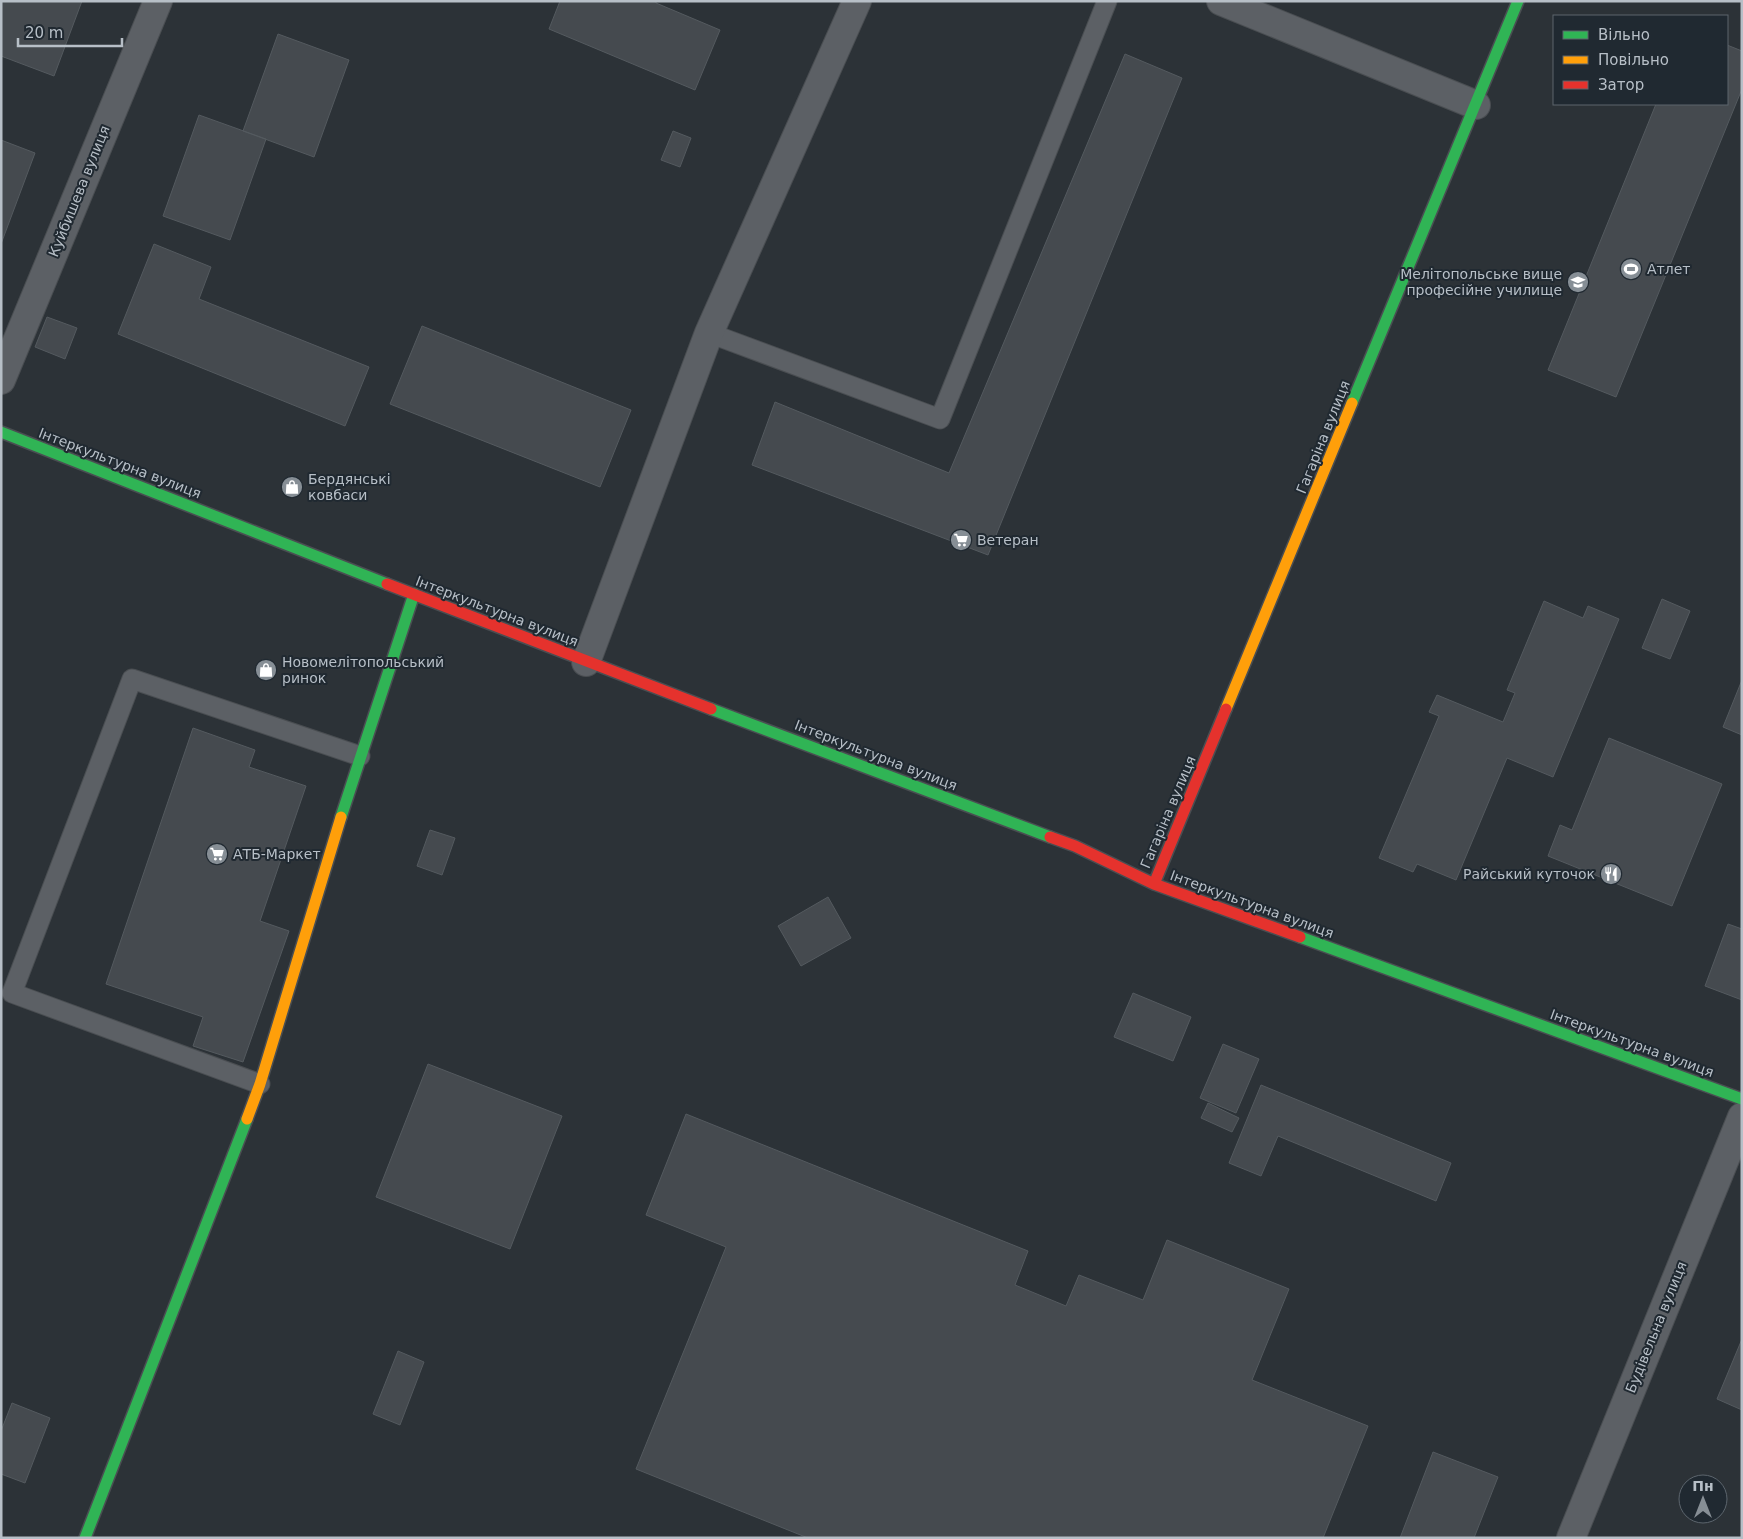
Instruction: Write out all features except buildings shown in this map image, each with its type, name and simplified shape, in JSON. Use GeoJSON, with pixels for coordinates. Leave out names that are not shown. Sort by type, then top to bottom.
{"type":"FeatureCollection","features":[{"type":"Feature","properties":{"kind":"street","name":"Куйбишева вулиця"},"geometry":{"type":"LineString","coordinates":[[1,380],[158,1]]}},
{"type":"Feature","properties":{"kind":"street"},"geometry":{"type":"LineString","coordinates":[[586,662],[709,333],[857,1]]}},
{"type":"Feature","properties":{"kind":"street"},"geometry":{"type":"LineString","coordinates":[[1221,1],[1476,105]]}},
{"type":"Feature","properties":{"kind":"street","name":"Гагаріна вулиця"},"geometry":{"type":"LineString","coordinates":[[1154,884],[1518,1]]}},
{"type":"Feature","properties":{"kind":"street","name":"Інтеркультурна вулиця"},"geometry":{"type":"LineString","coordinates":[[1,432],[586,662],[1075,846],[1154,884],[1742,1099]]}},
{"type":"Feature","properties":{"kind":"street"},"geometry":{"type":"LineString","coordinates":[[85,1538],[260,1084],[360,756],[414,594]]}},
{"type":"Feature","properties":{"kind":"street","name":"Будівельна вулиця"},"geometry":{"type":"LineString","coordinates":[[1571,1538],[1742,1117]]}},
{"type":"Feature","properties":{"kind":"lane"},"geometry":{"type":"LineString","coordinates":[[709,333],[940,419],[1107,1]]}},
{"type":"Feature","properties":{"kind":"lane"},"geometry":{"type":"LineString","coordinates":[[260,1084],[12,993],[132,679],[360,756]]}},
{"type":"Feature","properties":{"kind":"traffic: fast"},"geometry":{"type":"LineString","coordinates":[[1352,403],[1518,1]]}},
{"type":"Feature","properties":{"kind":"traffic: fast"},"geometry":{"type":"LineString","coordinates":[[1,432],[387,584]]}},
{"type":"Feature","properties":{"kind":"traffic: fast"},"geometry":{"type":"LineString","coordinates":[[341,817],[414,594]]}},
{"type":"Feature","properties":{"kind":"traffic: fast"},"geometry":{"type":"LineString","coordinates":[[711,709],[1050,837]]}},
{"type":"Feature","properties":{"kind":"traffic: fast"},"geometry":{"type":"LineString","coordinates":[[1300,937],[1742,1099]]}},
{"type":"Feature","properties":{"kind":"traffic: fast"},"geometry":{"type":"LineString","coordinates":[[85,1538],[247,1119]]}},
{"type":"Feature","properties":{"kind":"traffic: slow"},"geometry":{"type":"LineString","coordinates":[[1226,709],[1352,403]]}},
{"type":"Feature","properties":{"kind":"traffic: slow"},"geometry":{"type":"LineString","coordinates":[[247,1119],[260,1084],[341,817]]}},
{"type":"Feature","properties":{"kind":"traffic: jam"},"geometry":{"type":"LineString","coordinates":[[387,584],[711,709]]}},
{"type":"Feature","properties":{"kind":"traffic: jam"},"geometry":{"type":"LineString","coordinates":[[1154,884],[1226,709]]}},
{"type":"Feature","properties":{"kind":"traffic: jam"},"geometry":{"type":"LineString","coordinates":[[1050,837],[1075,846],[1154,884],[1300,937]]}},
{"type":"Feature","properties":{"kind":"place","name":"Атлет"},"geometry":{"type":"Point","coordinates":[1631,269]}},
{"type":"Feature","properties":{"kind":"place","name":"Мелітопольське вище професійне училище"},"geometry":{"type":"Point","coordinates":[1578,282]}},
{"type":"Feature","properties":{"kind":"place","name":"Бердянські ковбаси"},"geometry":{"type":"Point","coordinates":[292,487]}},
{"type":"Feature","properties":{"kind":"place","name":"Ветеран"},"geometry":{"type":"Point","coordinates":[961,540]}},
{"type":"Feature","properties":{"kind":"place","name":"Новомелітопольський ринок"},"geometry":{"type":"Point","coordinates":[266,670]}},
{"type":"Feature","properties":{"kind":"place","name":"АТБ-Маркет"},"geometry":{"type":"Point","coordinates":[217,854]}},
{"type":"Feature","properties":{"kind":"place","name":"Райський куточок"},"geometry":{"type":"Point","coordinates":[1611,874]}}]}
